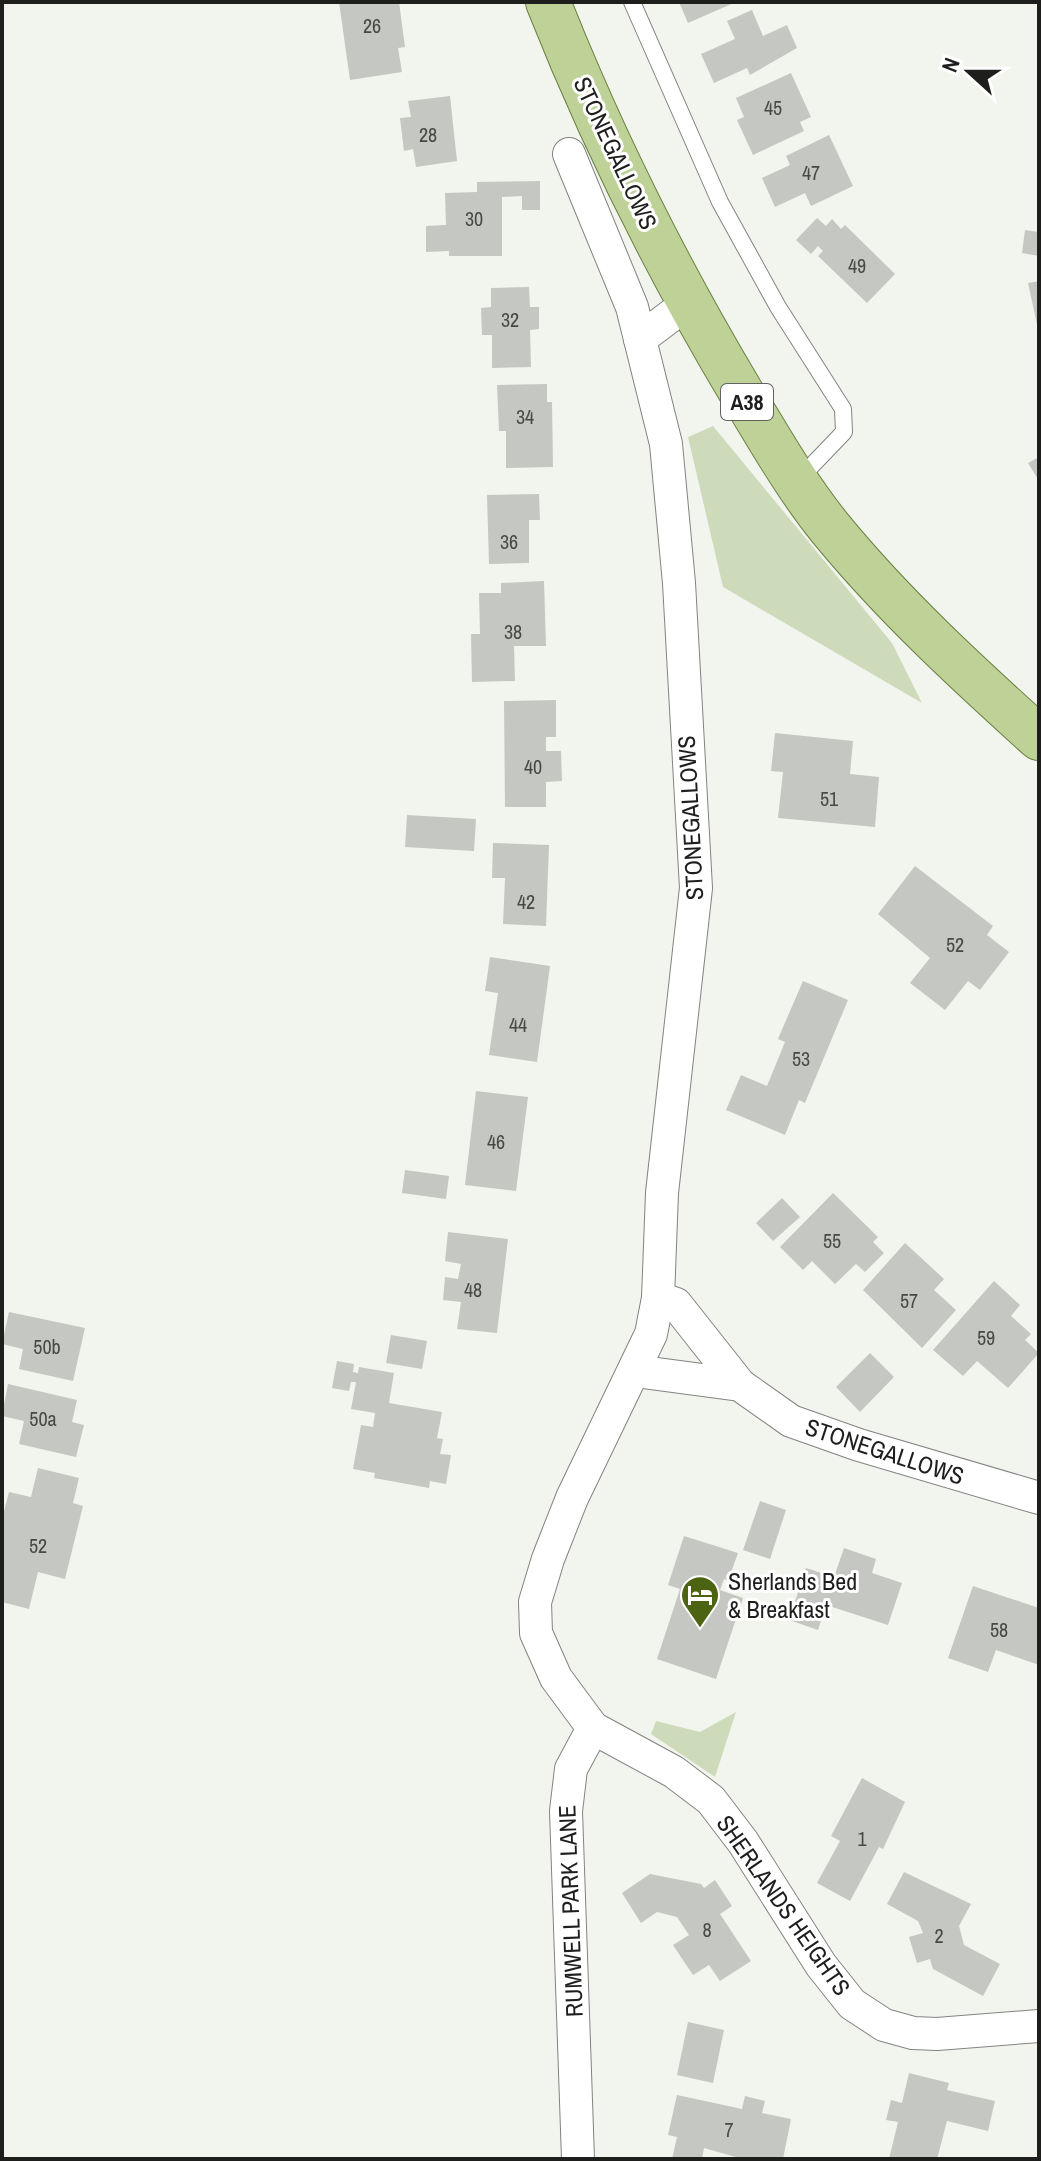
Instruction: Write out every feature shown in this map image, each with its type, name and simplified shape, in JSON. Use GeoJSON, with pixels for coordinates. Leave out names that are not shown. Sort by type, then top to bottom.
{"type":"FeatureCollection","features":[{"type":"Feature","properties":{"kind":"main road","name":"STONEGALLOWS"},"geometry":{"type":"LineString","coordinates":[[548,2],[688,303],[796,482],[830,528],[928,637],[1039,738]]}},
{"type":"Feature","properties":{"kind":"street","name":"STONEGALLOWS"},"geometry":{"type":"LineString","coordinates":[[569,154],[632,307],[666,444],[679,583],[696,888],[662,1193],[658,1298],[651,1334],[635,1371],[740,1385]]}},
{"type":"Feature","properties":{"kind":"street"},"geometry":{"type":"LineString","coordinates":[[640,339],[688,303]]}},
{"type":"Feature","properties":{"kind":"street","name":"STONEGALLOWS"},"geometry":{"type":"LineString","coordinates":[[658,1298],[676,1304],[740,1385],[791,1421],[859,1445],[1039,1498]]}},
{"type":"Feature","properties":{"kind":"street"},"geometry":{"type":"LineString","coordinates":[[593,1728],[565,1691],[544,1654],[536,1633],[535,1602],[572,1498],[635,1371]]}},
{"type":"Feature","properties":{"kind":"street","name":"SHERLANDS HEIGHTS"},"geometry":{"type":"LineString","coordinates":[[593,1728],[674,1772],[711,1800],[743,1842],[821,1965],[852,2004],[864,2014],[884,2025],[913,2033],[1039,2026]]}},
{"type":"Feature","properties":{"kind":"street","name":"RUMWELL PARK LANE"},"geometry":{"type":"LineString","coordinates":[[578,2159],[566,1811],[571,1769],[593,1728]]}},
{"type":"Feature","properties":{"kind":"lane"},"geometry":{"type":"LineString","coordinates":[[632,2],[720,202],[778,307],[843,409],[844,432],[796,482]]}},
{"type":"Feature","properties":{"kind":"green space"},"geometry":{"type":"Polygon","coordinates":[[[713,426],[892,643],[922,703],[723,587],[688,437],[713,426]]]}},
{"type":"Feature","properties":{"kind":"green space"},"geometry":{"type":"Polygon","coordinates":[[[736,1712],[715,1777],[651,1734],[656,1721],[700,1732],[736,1712]]]}},
{"type":"Feature","properties":{"kind":"building"},"geometry":{"type":"Polygon","coordinates":[[[339,2],[399,2],[405,47],[398,48],[402,72],[350,80],[339,2]]]}},
{"type":"Feature","properties":{"kind":"building"},"geometry":{"type":"Polygon","coordinates":[[[679,2],[736,2],[688,23],[679,2]]]}},
{"type":"Feature","properties":{"kind":"building"},"geometry":{"type":"Polygon","coordinates":[[[752,10],[763,36],[787,25],[797,48],[750,75],[747,68],[714,83],[701,54],[735,39],[727,21],[752,10]]]}},
{"type":"Feature","properties":{"kind":"building"},"geometry":{"type":"Polygon","coordinates":[[[791,73],[811,117],[800,122],[804,131],[753,155],[737,120],[744,117],[736,98],[791,73]]]}},
{"type":"Feature","properties":{"kind":"building"},"geometry":{"type":"Polygon","coordinates":[[[450,96],[457,161],[416,167],[413,149],[404,151],[400,118],[411,117],[408,101],[450,96]]]}},
{"type":"Feature","properties":{"kind":"building"},"geometry":{"type":"Polygon","coordinates":[[[829,135],[853,186],[811,206],[805,193],[775,207],[762,178],[790,165],[786,156],[829,135]]]}},
{"type":"Feature","properties":{"kind":"building"},"geometry":{"type":"Polygon","coordinates":[[[540,181],[540,210],[522,210],[522,196],[502,197],[502,256],[449,256],[449,251],[426,252],[426,226],[446,225],[445,193],[477,192],[477,182],[540,181]]]}},
{"type":"Feature","properties":{"kind":"building"},"geometry":{"type":"Polygon","coordinates":[[[817,218],[826,226],[832,219],[841,229],[845,225],[895,274],[867,303],[818,256],[823,251],[818,246],[811,254],[796,240],[817,218]]]}},
{"type":"Feature","properties":{"kind":"building"},"geometry":{"type":"Polygon","coordinates":[[[1025,230],[1039,232],[1039,256],[1022,253],[1025,230]]]}},
{"type":"Feature","properties":{"kind":"building"},"geometry":{"type":"Polygon","coordinates":[[[1039,281],[1039,329],[1038,329],[1028,283],[1039,281]]]}},
{"type":"Feature","properties":{"kind":"building"},"geometry":{"type":"Polygon","coordinates":[[[529,287],[530,307],[539,307],[539,329],[530,330],[531,367],[492,368],[492,335],[482,335],[481,308],[491,307],[491,288],[529,287]]]}},
{"type":"Feature","properties":{"kind":"building"},"geometry":{"type":"Polygon","coordinates":[[[547,384],[547,402],[552,402],[553,467],[506,468],[506,431],[499,431],[497,385],[547,384]]]}},
{"type":"Feature","properties":{"kind":"building"},"geometry":{"type":"Polygon","coordinates":[[[1039,457],[1039,481],[1028,463],[1039,457]]]}},
{"type":"Feature","properties":{"kind":"building"},"geometry":{"type":"Polygon","coordinates":[[[539,494],[540,520],[529,520],[529,563],[489,564],[487,495],[539,494]]]}},
{"type":"Feature","properties":{"kind":"building"},"geometry":{"type":"Polygon","coordinates":[[[544,581],[546,646],[514,646],[515,681],[472,682],[471,634],[480,634],[479,593],[501,593],[501,583],[544,581]]]}},
{"type":"Feature","properties":{"kind":"building"},"geometry":{"type":"Polygon","coordinates":[[[556,700],[556,737],[546,737],[546,751],[561,751],[562,781],[546,782],[546,807],[505,807],[504,701],[556,700]]]}},
{"type":"Feature","properties":{"kind":"building"},"geometry":{"type":"Polygon","coordinates":[[[775,733],[853,741],[850,774],[879,777],[875,827],[778,818],[783,772],[771,771],[775,733]]]}},
{"type":"Feature","properties":{"kind":"building"},"geometry":{"type":"Polygon","coordinates":[[[407,815],[476,819],[474,851],[405,847],[407,815]]]}},
{"type":"Feature","properties":{"kind":"building"},"geometry":{"type":"Polygon","coordinates":[[[493,843],[549,845],[546,926],[503,924],[505,878],[492,878],[493,843]]]}},
{"type":"Feature","properties":{"kind":"building"},"geometry":{"type":"Polygon","coordinates":[[[915,866],[993,926],[987,935],[1009,952],[980,990],[968,981],[945,1010],[910,983],[930,958],[878,914],[915,866]]]}},
{"type":"Feature","properties":{"kind":"building"},"geometry":{"type":"Polygon","coordinates":[[[490,957],[550,966],[537,1062],[489,1055],[498,993],[485,991],[490,957]]]}},
{"type":"Feature","properties":{"kind":"building"},"geometry":{"type":"Polygon","coordinates":[[[803,981],[848,1000],[805,1103],[799,1100],[785,1135],[726,1110],[741,1075],[767,1086],[785,1042],[778,1039],[803,981]]]}},
{"type":"Feature","properties":{"kind":"building"},"geometry":{"type":"Polygon","coordinates":[[[476,1091],[528,1097],[516,1191],[465,1185],[476,1091]]]}},
{"type":"Feature","properties":{"kind":"building"},"geometry":{"type":"Polygon","coordinates":[[[405,1170],[449,1176],[446,1199],[402,1193],[405,1170]]]}},
{"type":"Feature","properties":{"kind":"building"},"geometry":{"type":"Polygon","coordinates":[[[833,1193],[878,1237],[873,1242],[884,1253],[865,1272],[856,1264],[835,1284],[812,1261],[803,1270],[780,1247],[833,1193]]]}},
{"type":"Feature","properties":{"kind":"building"},"geometry":{"type":"Polygon","coordinates":[[[782,1198],[800,1217],[773,1241],[756,1223],[782,1198]]]}},
{"type":"Feature","properties":{"kind":"building"},"geometry":{"type":"Polygon","coordinates":[[[448,1232],[508,1239],[497,1333],[457,1329],[461,1302],[443,1300],[445,1277],[458,1279],[461,1264],[445,1261],[448,1232]]]}},
{"type":"Feature","properties":{"kind":"building"},"geometry":{"type":"Polygon","coordinates":[[[905,1243],[944,1279],[934,1290],[956,1310],[922,1348],[863,1290],[905,1243]]]}},
{"type":"Feature","properties":{"kind":"building"},"geometry":{"type":"Polygon","coordinates":[[[994,1281],[1020,1305],[1011,1316],[1031,1334],[1025,1340],[1039,1353],[1008,1388],[977,1361],[963,1376],[933,1350],[994,1281]]]}},
{"type":"Feature","properties":{"kind":"building"},"geometry":{"type":"Polygon","coordinates":[[[9,1312],[85,1328],[73,1381],[19,1369],[23,1349],[2,1344],[9,1312]]]}},
{"type":"Feature","properties":{"kind":"building"},"geometry":{"type":"Polygon","coordinates":[[[391,1335],[427,1341],[422,1369],[386,1363],[391,1335]]]}},
{"type":"Feature","properties":{"kind":"building"},"geometry":{"type":"Polygon","coordinates":[[[870,1353],[894,1377],[860,1412],[836,1387],[870,1353]]]}},
{"type":"Feature","properties":{"kind":"building"},"geometry":{"type":"Polygon","coordinates":[[[337,1361],[354,1364],[353,1372],[358,1373],[359,1367],[394,1373],[389,1403],[442,1412],[437,1438],[443,1439],[440,1454],[451,1455],[446,1484],[430,1481],[429,1488],[374,1478],[375,1473],[353,1469],[361,1425],[373,1427],[375,1413],[351,1409],[356,1382],[351,1382],[349,1391],[332,1388],[337,1361]]]}},
{"type":"Feature","properties":{"kind":"building"},"geometry":{"type":"Polygon","coordinates":[[[8,1384],[77,1400],[72,1422],[84,1425],[76,1457],[19,1444],[24,1421],[2,1416],[8,1384]]]}},
{"type":"Feature","properties":{"kind":"building"},"geometry":{"type":"Polygon","coordinates":[[[38,1468],[79,1478],[73,1503],[83,1506],[65,1579],[38,1572],[29,1609],[2,1602],[2,1519],[9,1492],[31,1497],[38,1468]]]}},
{"type":"Feature","properties":{"kind":"building"},"geometry":{"type":"Polygon","coordinates":[[[760,1501],[786,1510],[770,1559],[743,1550],[760,1501]]]}},
{"type":"Feature","properties":{"kind":"building","name":"Sherlands Bed & Breakfast"},"geometry":{"type":"Polygon","coordinates":[[[684,1536],[738,1553],[728,1581],[724,1579],[720,1590],[743,1598],[716,1679],[657,1659],[680,1589],[668,1585],[684,1536]]]}},
{"type":"Feature","properties":{"kind":"building"},"geometry":{"type":"Polygon","coordinates":[[[844,1548],[876,1559],[872,1573],[902,1583],[888,1625],[826,1605],[818,1630],[789,1620],[806,1568],[834,1577],[844,1548]]]}},
{"type":"Feature","properties":{"kind":"building"},"geometry":{"type":"Polygon","coordinates":[[[973,1586],[1039,1608],[1039,1665],[996,1650],[988,1672],[948,1658],[973,1586]]]}},
{"type":"Feature","properties":{"kind":"building"},"geometry":{"type":"Polygon","coordinates":[[[862,1778],[905,1802],[883,1849],[879,1847],[850,1901],[817,1883],[840,1841],[831,1836],[862,1778]]]}},
{"type":"Feature","properties":{"kind":"building"},"geometry":{"type":"Polygon","coordinates":[[[904,1872],[971,1904],[959,1926],[964,1945],[1000,1964],[983,1996],[933,1969],[930,1959],[917,1963],[909,1937],[923,1933],[918,1921],[887,1904],[904,1872]]]}},
{"type":"Feature","properties":{"kind":"building"},"geometry":{"type":"Polygon","coordinates":[[[650,1874],[701,1884],[704,1888],[715,1880],[732,1906],[720,1914],[751,1961],[720,1981],[709,1965],[693,1975],[673,1945],[689,1935],[677,1917],[657,1912],[641,1923],[622,1893],[650,1874]]]}},
{"type":"Feature","properties":{"kind":"building"},"geometry":{"type":"Polygon","coordinates":[[[688,2022],[724,2030],[713,2083],[677,2075],[688,2022]]]}},
{"type":"Feature","properties":{"kind":"building"},"geometry":{"type":"Polygon","coordinates":[[[909,2073],[949,2083],[947,2090],[995,2101],[988,2131],[947,2121],[937,2159],[889,2159],[898,2122],[886,2120],[891,2100],[902,2103],[909,2073]]]}},
{"type":"Feature","properties":{"kind":"building"},"geometry":{"type":"Polygon","coordinates":[[[677,2095],[742,2109],[745,2096],[765,2101],[762,2113],[791,2119],[783,2159],[743,2159],[704,2148],[702,2159],[672,2159],[677,2137],[668,2135],[677,2095]]]}},
{"type":"Feature","properties":{"kind":"place","name":"Sherlands Bed & Breakfast"},"geometry":{"type":"Point","coordinates":[700,1629]}}]}
